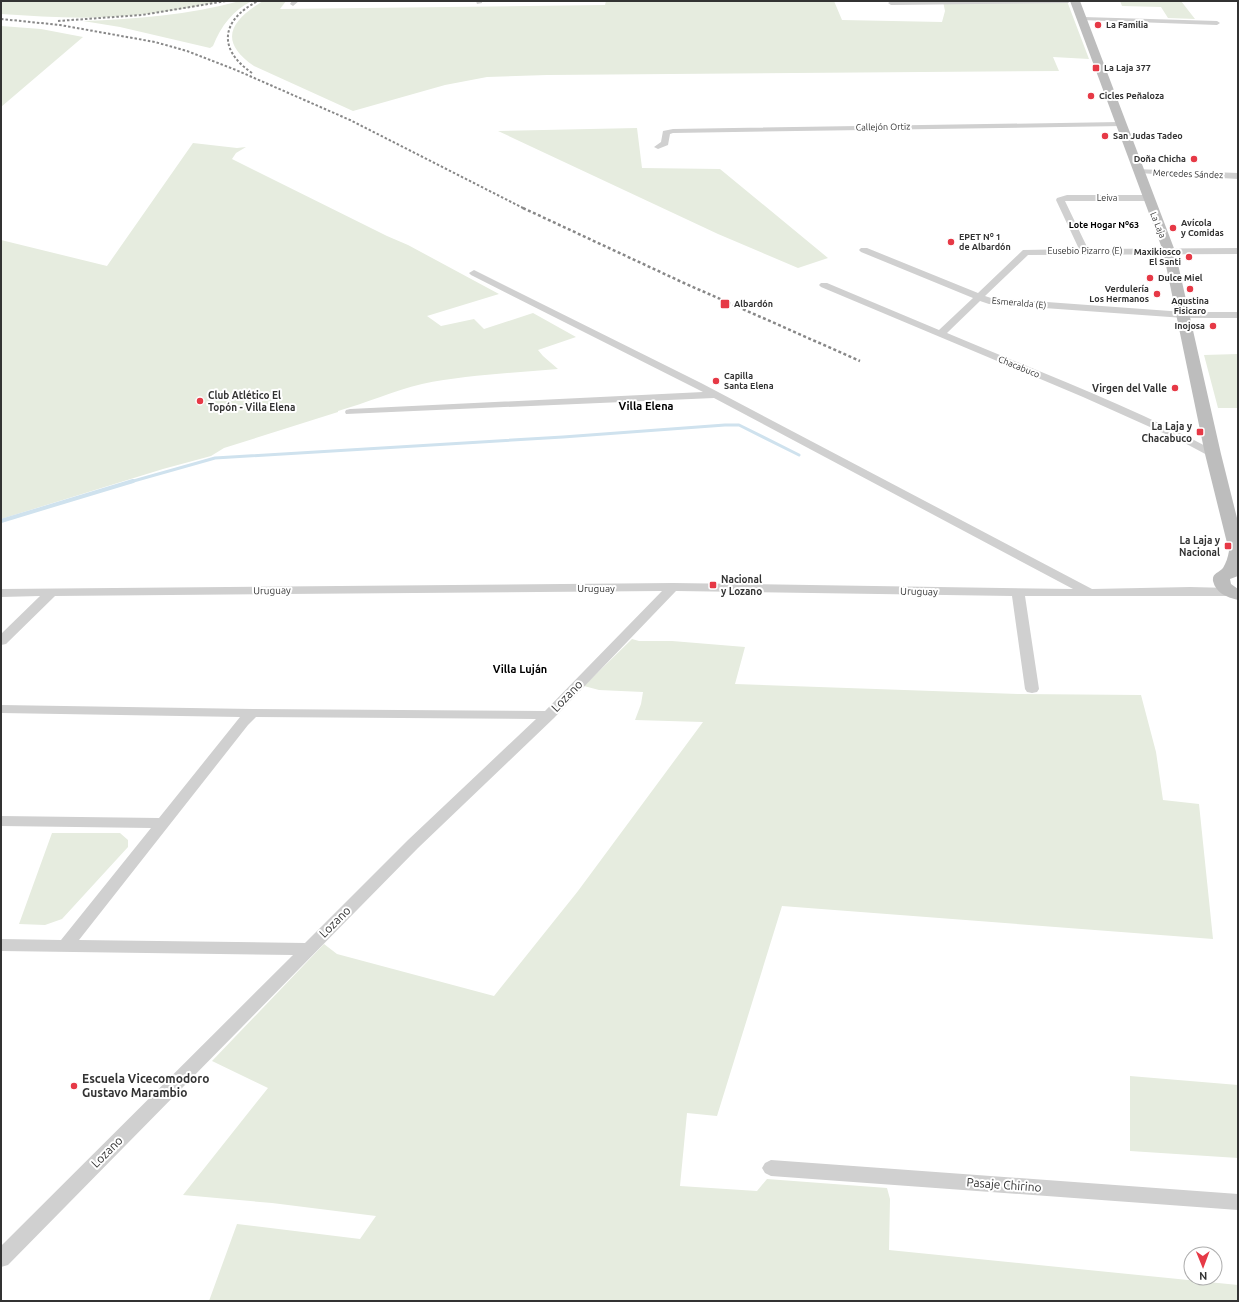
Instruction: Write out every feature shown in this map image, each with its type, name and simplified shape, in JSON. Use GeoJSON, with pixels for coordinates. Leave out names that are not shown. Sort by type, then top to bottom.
{"type":"FeatureCollection","features":[{"type":"Feature","properties":{"kind":"main road","name":"La Laja"},"geometry":{"type":"LineString","coordinates":[[1075,1],[1083,19],[1120,124],[1168,251],[1184,315],[1213,454],[1238,551],[1229,574]]}},
{"type":"Feature","properties":{"kind":"main road"},"geometry":{"type":"LineString","coordinates":[[1229,574],[1221,582],[1224,588],[1235,595]]}},
{"type":"Feature","properties":{"kind":"street"},"geometry":{"type":"LineString","coordinates":[[891,3],[1068,1]]}},
{"type":"Feature","properties":{"kind":"street"},"geometry":{"type":"LineString","coordinates":[[1083,19],[1217,23]]}},
{"type":"Feature","properties":{"kind":"street","name":"Callejón Ortiz"},"geometry":{"type":"LineString","coordinates":[[658,147],[665,143],[666,133],[673,131],[1120,124]]}},
{"type":"Feature","properties":{"kind":"street","name":"Mercedes Sández"},"geometry":{"type":"LineString","coordinates":[[1138,172],[1238,176]]}},
{"type":"Feature","properties":{"kind":"street","name":"Leiva"},"geometry":{"type":"LineString","coordinates":[[1084,251],[1060,200],[1067,198],[1148,198]]}},
{"type":"Feature","properties":{"kind":"street","name":"Esmeralda (E)"},"geometry":{"type":"LineString","coordinates":[[864,250],[989,302],[1184,315],[1238,316]]}},
{"type":"Feature","properties":{"kind":"street","name":"Eusebio Pizarro (E)"},"geometry":{"type":"LineString","coordinates":[[978,297],[1026,252],[1238,251]]}},
{"type":"Feature","properties":{"kind":"street"},"geometry":{"type":"LineString","coordinates":[[474,272],[715,394],[1089,593]]}},
{"type":"Feature","properties":{"kind":"street","name":"Chacabuco"},"geometry":{"type":"LineString","coordinates":[[824,285],[1093,398],[1182,438],[1213,454]]}},
{"type":"Feature","properties":{"kind":"street"},"geometry":{"type":"LineString","coordinates":[[940,334],[978,297]]}},
{"type":"Feature","properties":{"kind":"street"},"geometry":{"type":"LineString","coordinates":[[350,412],[715,394]]}},
{"type":"Feature","properties":{"kind":"street","name":"Uruguay"},"geometry":{"type":"LineString","coordinates":[[1190,591],[1210,584],[1229,574]]}},
{"type":"Feature","properties":{"kind":"street","name":"Uruguay"},"geometry":{"type":"LineString","coordinates":[[1,593],[673,587],[1089,593],[1190,591],[1235,595]]}},
{"type":"Feature","properties":{"kind":"street","name":"Lozano"},"geometry":{"type":"LineString","coordinates":[[1,1259],[412,844],[549,715],[673,587]]}},
{"type":"Feature","properties":{"kind":"street"},"geometry":{"type":"LineString","coordinates":[[1,641],[52,592]]}},
{"type":"Feature","properties":{"kind":"street"},"geometry":{"type":"LineString","coordinates":[[1018,592],[1032,689]]}},
{"type":"Feature","properties":{"kind":"street"},"geometry":{"type":"LineString","coordinates":[[1,709],[253,713],[549,715]]}},
{"type":"Feature","properties":{"kind":"street"},"geometry":{"type":"LineString","coordinates":[[66,946],[243,722],[253,713]]}},
{"type":"Feature","properties":{"kind":"street"},"geometry":{"type":"LineString","coordinates":[[1,821],[162,823]]}},
{"type":"Feature","properties":{"kind":"street"},"geometry":{"type":"LineString","coordinates":[[1,945],[308,949]]}},
{"type":"Feature","properties":{"kind":"street","name":"Pasaje Chirino"},"geometry":{"type":"LineString","coordinates":[[771,1168],[1238,1202]]}},
{"type":"Feature","properties":{"kind":"shaded area"},"geometry":{"type":"Polygon","coordinates":[[[1,1],[220,1],[193,7],[150,13],[81,18],[1,14],[1,1]]]}},
{"type":"Feature","properties":{"kind":"shaded area"},"geometry":{"type":"Polygon","coordinates":[[[240,1],[252,1],[239,9],[228,19],[213,46],[210,48],[120,27],[83,21],[162,16],[201,10],[240,1]]]}},
{"type":"Feature","properties":{"kind":"shaded area"},"geometry":{"type":"Polygon","coordinates":[[[263,1],[286,1],[280,9],[605,5],[606,1],[834,1],[842,20],[942,22],[945,11],[943,1],[1067,1],[1089,59],[1053,57],[1059,71],[547,75],[487,77],[445,85],[353,111],[254,66],[243,57],[232,40],[233,32],[236,24],[243,16],[263,1]]]}},
{"type":"Feature","properties":{"kind":"shaded area"},"geometry":{"type":"Polygon","coordinates":[[[1120,1],[1181,1],[1195,19],[1168,18],[1161,7],[1122,6],[1120,1]]]}},
{"type":"Feature","properties":{"kind":"shaded area"},"geometry":{"type":"Polygon","coordinates":[[[1,26],[41,29],[83,37],[1,107],[1,26]]]}},
{"type":"Feature","properties":{"kind":"shaded area"},"geometry":{"type":"Polygon","coordinates":[[[637,128],[642,168],[720,169],[828,258],[798,268],[718,234],[498,131],[637,128]]]}},
{"type":"Feature","properties":{"kind":"shaded area"},"geometry":{"type":"Polygon","coordinates":[[[193,143],[237,148],[246,147],[236,153],[232,159],[408,245],[499,294],[427,316],[441,326],[474,319],[484,329],[533,313],[576,337],[538,350],[558,369],[455,378],[422,384],[224,448],[211,456],[163,469],[1,519],[1,240],[107,266],[193,143]]]}},
{"type":"Feature","properties":{"kind":"shaded area"},"geometry":{"type":"Polygon","coordinates":[[[1238,354],[1238,408],[1218,408],[1204,355],[1238,354]]]}},
{"type":"Feature","properties":{"kind":"shaded area"},"geometry":{"type":"Polygon","coordinates":[[[632,639],[639,641],[672,641],[745,647],[735,684],[1018,694],[1141,695],[1156,752],[1163,800],[1199,804],[1213,939],[782,906],[717,1116],[687,1113],[680,1186],[757,1191],[767,1179],[887,1188],[890,1199],[889,1250],[1183,1279],[1183,1286],[1223,1286],[1223,1283],[1238,1285],[1238,1301],[209,1301],[237,1224],[360,1239],[376,1216],[272,1203],[183,1195],[268,1088],[212,1061],[324,944],[337,954],[494,996],[578,891],[703,722],[635,720],[641,704],[643,692],[599,690],[584,686],[632,639]]]}},
{"type":"Feature","properties":{"kind":"shaded area"},"geometry":{"type":"Polygon","coordinates":[[[52,833],[120,833],[128,840],[128,847],[62,919],[45,925],[19,924],[52,833]]]}},
{"type":"Feature","properties":{"kind":"shaded area"},"geometry":{"type":"Polygon","coordinates":[[[1130,1076],[1238,1085],[1238,1158],[1130,1151],[1130,1076]]]}},
{"type":"Feature","properties":{"kind":"waterway"},"geometry":{"type":"LineString","coordinates":[[130,482],[215,458],[563,437],[725,425],[739,425],[799,455]]}},
{"type":"Feature","properties":{"kind":"waterway"},"geometry":{"type":"LineString","coordinates":[[1,521],[133,481]]}},
{"type":"Feature","properties":{"kind":"railway"},"geometry":{"type":"LineString","coordinates":[[58,21],[142,15],[226,1]]}},
{"type":"Feature","properties":{"kind":"railway"},"geometry":{"type":"LineString","coordinates":[[252,73],[241,64],[233,54],[229,45],[228,35],[231,26],[237,17],[258,1]]}},
{"type":"Feature","properties":{"kind":"railway"},"geometry":{"type":"LineString","coordinates":[[1,19],[60,25],[155,42],[187,51],[236,70],[350,120],[523,208]]}},
{"type":"Feature","properties":{"kind":"railway"},"geometry":{"type":"LineString","coordinates":[[523,208],[684,283],[860,361]]}},
{"type":"Feature","properties":{"kind":"place","name":"La Familia"},"geometry":{"type":"Point","coordinates":[1098,25]}},
{"type":"Feature","properties":{"kind":"place","name":"La Laja 377"},"geometry":{"type":"Point","coordinates":[1096,68]}},
{"type":"Feature","properties":{"kind":"place","name":"Cicles Peñaloza"},"geometry":{"type":"Point","coordinates":[1091,96]}},
{"type":"Feature","properties":{"kind":"place","name":"San Judas Tadeo"},"geometry":{"type":"Point","coordinates":[1105,136]}},
{"type":"Feature","properties":{"kind":"place","name":"Doña Chicha"},"geometry":{"type":"Point","coordinates":[1194,159]}},
{"type":"Feature","properties":{"kind":"place","name":"Avícola y Comidas"},"geometry":{"type":"Point","coordinates":[1173,228]}},
{"type":"Feature","properties":{"kind":"place","name":"EPET Nº 1 de Albardón"},"geometry":{"type":"Point","coordinates":[951,242]}},
{"type":"Feature","properties":{"kind":"place","name":"Maxikiosco El Santi"},"geometry":{"type":"Point","coordinates":[1189,257]}},
{"type":"Feature","properties":{"kind":"place","name":"Dulce Miel"},"geometry":{"type":"Point","coordinates":[1150,278]}},
{"type":"Feature","properties":{"kind":"place","name":"Agustina Fisicaro"},"geometry":{"type":"Point","coordinates":[1190,289]}},
{"type":"Feature","properties":{"kind":"place","name":"Verdulería Los Hermanos"},"geometry":{"type":"Point","coordinates":[1157,294]}},
{"type":"Feature","properties":{"kind":"place","name":"Albardón"},"geometry":{"type":"Point","coordinates":[725,304]}},
{"type":"Feature","properties":{"kind":"place","name":"Inojosa"},"geometry":{"type":"Point","coordinates":[1213,326]}},
{"type":"Feature","properties":{"kind":"place","name":"Capilla Santa Elena"},"geometry":{"type":"Point","coordinates":[716,381]}},
{"type":"Feature","properties":{"kind":"place","name":"Virgen del Valle"},"geometry":{"type":"Point","coordinates":[1175,388]}},
{"type":"Feature","properties":{"kind":"place","name":"Club Atlético El Topón - Villa Elena"},"geometry":{"type":"Point","coordinates":[200,401]}},
{"type":"Feature","properties":{"kind":"place","name":"La Laja y Chacabuco"},"geometry":{"type":"Point","coordinates":[1200,432]}},
{"type":"Feature","properties":{"kind":"place","name":"La Laja y Nacional"},"geometry":{"type":"Point","coordinates":[1228,546]}},
{"type":"Feature","properties":{"kind":"place","name":"Nacional y Lozano"},"geometry":{"type":"Point","coordinates":[713,585]}},
{"type":"Feature","properties":{"kind":"place","name":"Escuela Vicecomodoro Gustavo Marambio"},"geometry":{"type":"Point","coordinates":[74,1086]}},
{"type":"Feature","properties":{"kind":"district","name":"Lote Hogar Nº63"},"geometry":{"type":"Point","coordinates":[1104,225]}},
{"type":"Feature","properties":{"kind":"district","name":"Villa Elena"},"geometry":{"type":"Point","coordinates":[646,406]}},
{"type":"Feature","properties":{"kind":"district","name":"Villa Luján"},"geometry":{"type":"Point","coordinates":[520,669]}}]}
